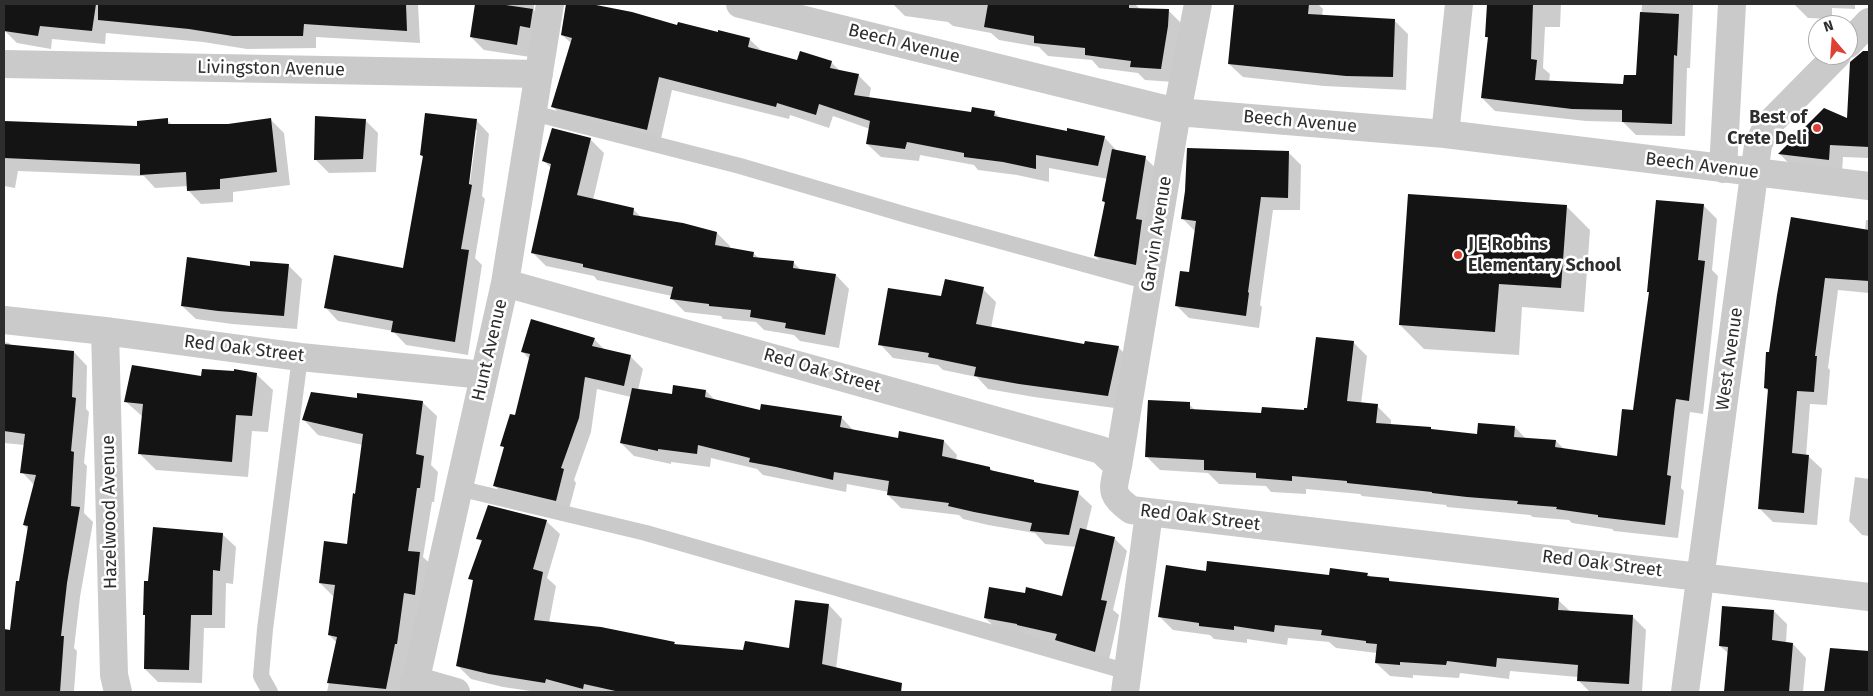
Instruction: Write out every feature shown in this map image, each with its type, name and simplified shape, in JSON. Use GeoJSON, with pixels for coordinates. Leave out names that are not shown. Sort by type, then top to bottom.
{"type":"FeatureCollection","features":[{"type":"Feature","properties":{"kind":"street","name":"Hunt Avenue"},"geometry":{"type":"LineString","coordinates":[[413,686],[505,283],[550,4]]}},
{"type":"Feature","properties":{"kind":"street","name":"Beech Avenue"},"geometry":{"type":"LineString","coordinates":[[740,4],[1177,112],[1445,134],[1869,186]]}},
{"type":"Feature","properties":{"kind":"street","name":"Garvin Avenue"},"geometry":{"type":"LineString","coordinates":[[1118,466],[1177,112],[1198,4]]}},
{"type":"Feature","properties":{"kind":"street"},"geometry":{"type":"LineString","coordinates":[[1445,134],[1459,4]]}},
{"type":"Feature","properties":{"kind":"street"},"geometry":{"type":"LineString","coordinates":[[1723,169],[1732,4]]}},
{"type":"Feature","properties":{"kind":"street"},"geometry":{"type":"LineString","coordinates":[[1858,34],[1869,22]]}},
{"type":"Feature","properties":{"kind":"street","name":"Livingston Avenue"},"geometry":{"type":"LineString","coordinates":[[4,64],[539,74]]}},
{"type":"Feature","properties":{"kind":"street","name":"West Avenue"},"geometry":{"type":"LineString","coordinates":[[1685,692],[1758,145],[1767,126],[1827,65]]}},
{"type":"Feature","properties":{"kind":"street","name":"Red Oak Street"},"geometry":{"type":"LineString","coordinates":[[505,283],[1101,450],[1118,466],[1113,488],[1118,500],[1131,510],[1869,597]]}},
{"type":"Feature","properties":{"kind":"street","name":"Red Oak Street"},"geometry":{"type":"LineString","coordinates":[[4,320],[105,331],[300,357],[484,374]]}},
{"type":"Feature","properties":{"kind":"street","name":"Hazelwood Avenue"},"geometry":{"type":"LineString","coordinates":[[105,331],[114,675],[118,692]]}},
{"type":"Feature","properties":{"kind":"street"},"geometry":{"type":"LineString","coordinates":[[1127,682],[1149,513]]}},
{"type":"Feature","properties":{"kind":"street"},"geometry":{"type":"LineString","coordinates":[[413,686],[456,692]]}},
{"type":"Feature","properties":{"kind":"lane"},"geometry":{"type":"LineString","coordinates":[[533,113],[740,166],[910,216],[1149,282]]}},
{"type":"Feature","properties":{"kind":"lane"},"geometry":{"type":"LineString","coordinates":[[270,692],[261,676],[265,629],[300,357]]}},
{"type":"Feature","properties":{"kind":"lane"},"geometry":{"type":"LineString","coordinates":[[458,488],[646,533],[1127,682]]}},
{"type":"Feature","properties":{"kind":"building"},"geometry":{"type":"Polygon","coordinates":[[[4,4],[96,4],[92,31],[40,26],[38,36],[4,31],[4,4]]]}},
{"type":"Feature","properties":{"kind":"building"},"geometry":{"type":"Polygon","coordinates":[[[98,4],[406,4],[407,31],[304,24],[303,36],[233,36],[189,29],[98,20],[98,4]]]}},
{"type":"Feature","properties":{"kind":"building"},"geometry":{"type":"Polygon","coordinates":[[[475,4],[499,4],[533,9],[530,28],[520,26],[517,45],[470,37],[475,4]]]}},
{"type":"Feature","properties":{"kind":"building"},"geometry":{"type":"Polygon","coordinates":[[[566,4],[591,4],[632,12],[677,25],[678,22],[718,32],[718,30],[750,38],[748,47],[797,60],[800,51],[832,61],[830,68],[859,74],[854,95],[971,112],[972,107],[995,111],[994,116],[1067,131],[1067,128],[1105,136],[1098,166],[1036,155],[1036,169],[964,157],[964,153],[907,142],[905,149],[866,144],[870,121],[819,104],[816,115],[777,103],[776,107],[659,77],[647,130],[551,107],[572,38],[561,35],[566,4]]]}},
{"type":"Feature","properties":{"kind":"building"},"geometry":{"type":"Polygon","coordinates":[[[988,4],[1129,4],[1129,8],[1169,9],[1161,69],[1130,67],[1131,61],[1085,55],[1085,48],[1034,43],[1034,36],[984,27],[988,4]]]}},
{"type":"Feature","properties":{"kind":"building"},"geometry":{"type":"Polygon","coordinates":[[[1234,4],[1309,4],[1308,14],[1395,19],[1393,77],[1346,76],[1228,64],[1234,4]]]}},
{"type":"Feature","properties":{"kind":"building"},"geometry":{"type":"Polygon","coordinates":[[[1487,4],[1533,4],[1531,59],[1537,60],[1535,80],[1623,84],[1624,75],[1636,75],[1640,12],[1679,14],[1677,56],[1674,55],[1672,124],[1622,122],[1622,110],[1572,109],[1481,98],[1488,37],[1485,37],[1487,4]]]}},
{"type":"Feature","properties":{"kind":"building"},"geometry":{"type":"Polygon","coordinates":[[[1863,51],[1869,51],[1869,147],[1830,145],[1829,160],[1778,154],[1824,108],[1847,118],[1850,65],[1858,65],[1858,55],[1863,51]]]}},
{"type":"Feature","properties":{"kind":"building"},"geometry":{"type":"Polygon","coordinates":[[[425,113],[477,119],[469,184],[472,185],[461,249],[469,250],[455,342],[391,332],[393,321],[324,308],[334,255],[403,268],[423,156],[420,155],[425,113]]]}},
{"type":"Feature","properties":{"kind":"building"},"geometry":{"type":"Polygon","coordinates":[[[315,116],[366,119],[363,159],[314,160],[315,116]]]}},
{"type":"Feature","properties":{"kind":"building"},"geometry":{"type":"Polygon","coordinates":[[[168,118],[168,124],[228,124],[271,118],[277,172],[220,179],[220,189],[187,191],[186,172],[140,175],[140,164],[4,158],[4,121],[137,126],[137,121],[168,118]]]}},
{"type":"Feature","properties":{"kind":"building"},"geometry":{"type":"Polygon","coordinates":[[[552,128],[591,138],[577,195],[634,208],[633,215],[683,223],[717,232],[715,245],[754,252],[753,257],[794,261],[793,268],[836,274],[825,335],[785,328],[786,323],[750,317],[751,310],[709,306],[709,304],[670,299],[673,287],[583,267],[583,264],[531,253],[551,164],[542,161],[552,128]]]}},
{"type":"Feature","properties":{"kind":"building"},"geometry":{"type":"Polygon","coordinates":[[[1187,148],[1289,151],[1288,198],[1261,197],[1246,316],[1175,306],[1180,271],[1189,272],[1196,221],[1181,219],[1185,191],[1187,148]]]}},
{"type":"Feature","properties":{"kind":"building"},"geometry":{"type":"Polygon","coordinates":[[[1112,149],[1146,156],[1136,219],[1142,220],[1136,265],[1094,256],[1105,202],[1102,201],[1112,149]]]}},
{"type":"Feature","properties":{"kind":"building"},"geometry":{"type":"Polygon","coordinates":[[[1408,194],[1567,205],[1561,288],[1499,284],[1495,332],[1399,325],[1408,194]]]}},
{"type":"Feature","properties":{"kind":"building"},"geometry":{"type":"Polygon","coordinates":[[[1656,200],[1704,204],[1698,260],[1705,261],[1689,401],[1676,399],[1667,475],[1671,476],[1665,525],[1598,517],[1598,515],[1556,509],[1557,507],[1517,504],[1518,501],[1432,493],[1347,483],[1347,481],[1292,476],[1292,481],[1256,478],[1256,473],[1204,470],[1204,460],[1145,457],[1148,400],[1190,402],[1190,409],[1261,413],[1262,407],[1304,410],[1304,408],[1307,408],[1316,337],[1354,341],[1347,401],[1378,404],[1376,423],[1431,427],[1431,429],[1477,434],[1478,423],[1515,426],[1514,437],[1556,440],[1555,447],[1617,456],[1622,409],[1633,410],[1649,292],[1647,292],[1656,200]]]}},
{"type":"Feature","properties":{"kind":"building"},"geometry":{"type":"Polygon","coordinates":[[[1791,217],[1869,230],[1869,281],[1825,278],[1815,356],[1817,356],[1814,392],[1797,391],[1792,453],[1809,455],[1804,513],[1758,509],[1768,389],[1764,388],[1766,352],[1769,352],[1791,217]]]}},
{"type":"Feature","properties":{"kind":"building"},"geometry":{"type":"Polygon","coordinates":[[[187,257],[250,266],[250,261],[289,264],[284,316],[181,306],[187,257]]]}},
{"type":"Feature","properties":{"kind":"building"},"geometry":{"type":"Polygon","coordinates":[[[945,279],[984,287],[976,324],[1084,344],[1085,341],[1119,346],[1108,396],[974,376],[976,367],[928,357],[929,353],[878,345],[888,288],[941,296],[945,279]]]}},
{"type":"Feature","properties":{"kind":"building"},"geometry":{"type":"Polygon","coordinates":[[[531,319],[595,338],[592,346],[631,355],[624,386],[585,377],[579,418],[561,468],[564,469],[556,501],[493,486],[504,447],[500,446],[510,414],[515,415],[530,354],[521,352],[531,319]]]}},
{"type":"Feature","properties":{"kind":"building"},"geometry":{"type":"Polygon","coordinates":[[[4,344],[74,351],[72,397],[76,398],[71,451],[74,452],[71,506],[80,507],[67,583],[61,636],[64,636],[60,692],[4,692],[4,629],[10,630],[16,581],[19,581],[28,526],[23,525],[36,475],[20,473],[25,434],[4,431],[4,344]]]}},
{"type":"Feature","properties":{"kind":"building"},"geometry":{"type":"Polygon","coordinates":[[[132,365],[201,376],[202,369],[234,371],[234,369],[257,373],[252,416],[236,415],[232,462],[138,454],[143,404],[124,402],[132,365]]]}},
{"type":"Feature","properties":{"kind":"building"},"geometry":{"type":"Polygon","coordinates":[[[673,385],[706,390],[705,397],[760,410],[761,404],[842,416],[840,427],[898,438],[899,431],[944,440],[942,456],[990,467],[990,470],[1034,480],[1034,482],[1079,491],[1069,535],[1030,531],[1032,523],[948,506],[949,503],[887,495],[889,481],[834,472],[833,480],[749,462],[750,458],[698,445],[697,454],[658,449],[658,451],[620,443],[632,388],[672,394],[673,385]]]}},
{"type":"Feature","properties":{"kind":"building"},"geometry":{"type":"Polygon","coordinates":[[[311,392],[357,398],[357,393],[423,401],[416,454],[424,456],[420,488],[417,488],[408,551],[420,552],[415,595],[404,593],[397,644],[395,644],[386,689],[327,683],[337,637],[328,635],[335,585],[319,583],[324,541],[347,544],[363,434],[302,420],[311,392]]]}},
{"type":"Feature","properties":{"kind":"building"},"geometry":{"type":"Polygon","coordinates":[[[488,505],[547,520],[533,569],[543,572],[534,620],[601,627],[675,642],[674,644],[743,650],[745,641],[789,648],[795,600],[829,604],[822,664],[902,683],[901,692],[620,692],[584,684],[583,689],[546,679],[545,683],[489,674],[456,666],[473,580],[468,579],[482,540],[476,539],[488,505]]]}},
{"type":"Feature","properties":{"kind":"building"},"geometry":{"type":"Polygon","coordinates":[[[153,527],[223,533],[220,571],[213,570],[212,615],[191,615],[189,670],[144,669],[144,581],[148,581],[153,527]]]}},
{"type":"Feature","properties":{"kind":"building"},"geometry":{"type":"Polygon","coordinates":[[[1080,528],[1115,537],[1101,600],[1107,601],[1095,652],[1055,640],[1057,634],[984,618],[989,587],[1025,593],[1026,587],[1062,596],[1080,528]]]}},
{"type":"Feature","properties":{"kind":"building"},"geometry":{"type":"Polygon","coordinates":[[[1207,561],[1329,575],[1330,568],[1368,573],[1367,576],[1389,578],[1389,581],[1559,598],[1558,610],[1633,615],[1629,684],[1577,681],[1578,665],[1497,658],[1496,667],[1447,661],[1446,665],[1400,662],[1400,665],[1375,663],[1377,644],[1321,635],[1322,630],[1275,625],[1274,632],[1234,626],[1234,630],[1199,626],[1199,623],[1158,617],[1166,565],[1206,571],[1207,561]]]}},
{"type":"Feature","properties":{"kind":"building"},"geometry":{"type":"Polygon","coordinates":[[[1722,606],[1774,610],[1772,640],[1793,643],[1789,692],[1724,692],[1728,647],[1719,646],[1722,606]]]}},
{"type":"Feature","properties":{"kind":"building"},"geometry":{"type":"Polygon","coordinates":[[[1830,648],[1869,651],[1869,692],[1824,692],[1830,648]]]}},
{"type":"Feature","properties":{"kind":"place","name":"Best of Crete Deli"},"geometry":{"type":"Point","coordinates":[1817,128]}},
{"type":"Feature","properties":{"kind":"place","name":"J E Robins Elementary School"},"geometry":{"type":"Point","coordinates":[1458,255]}}]}
